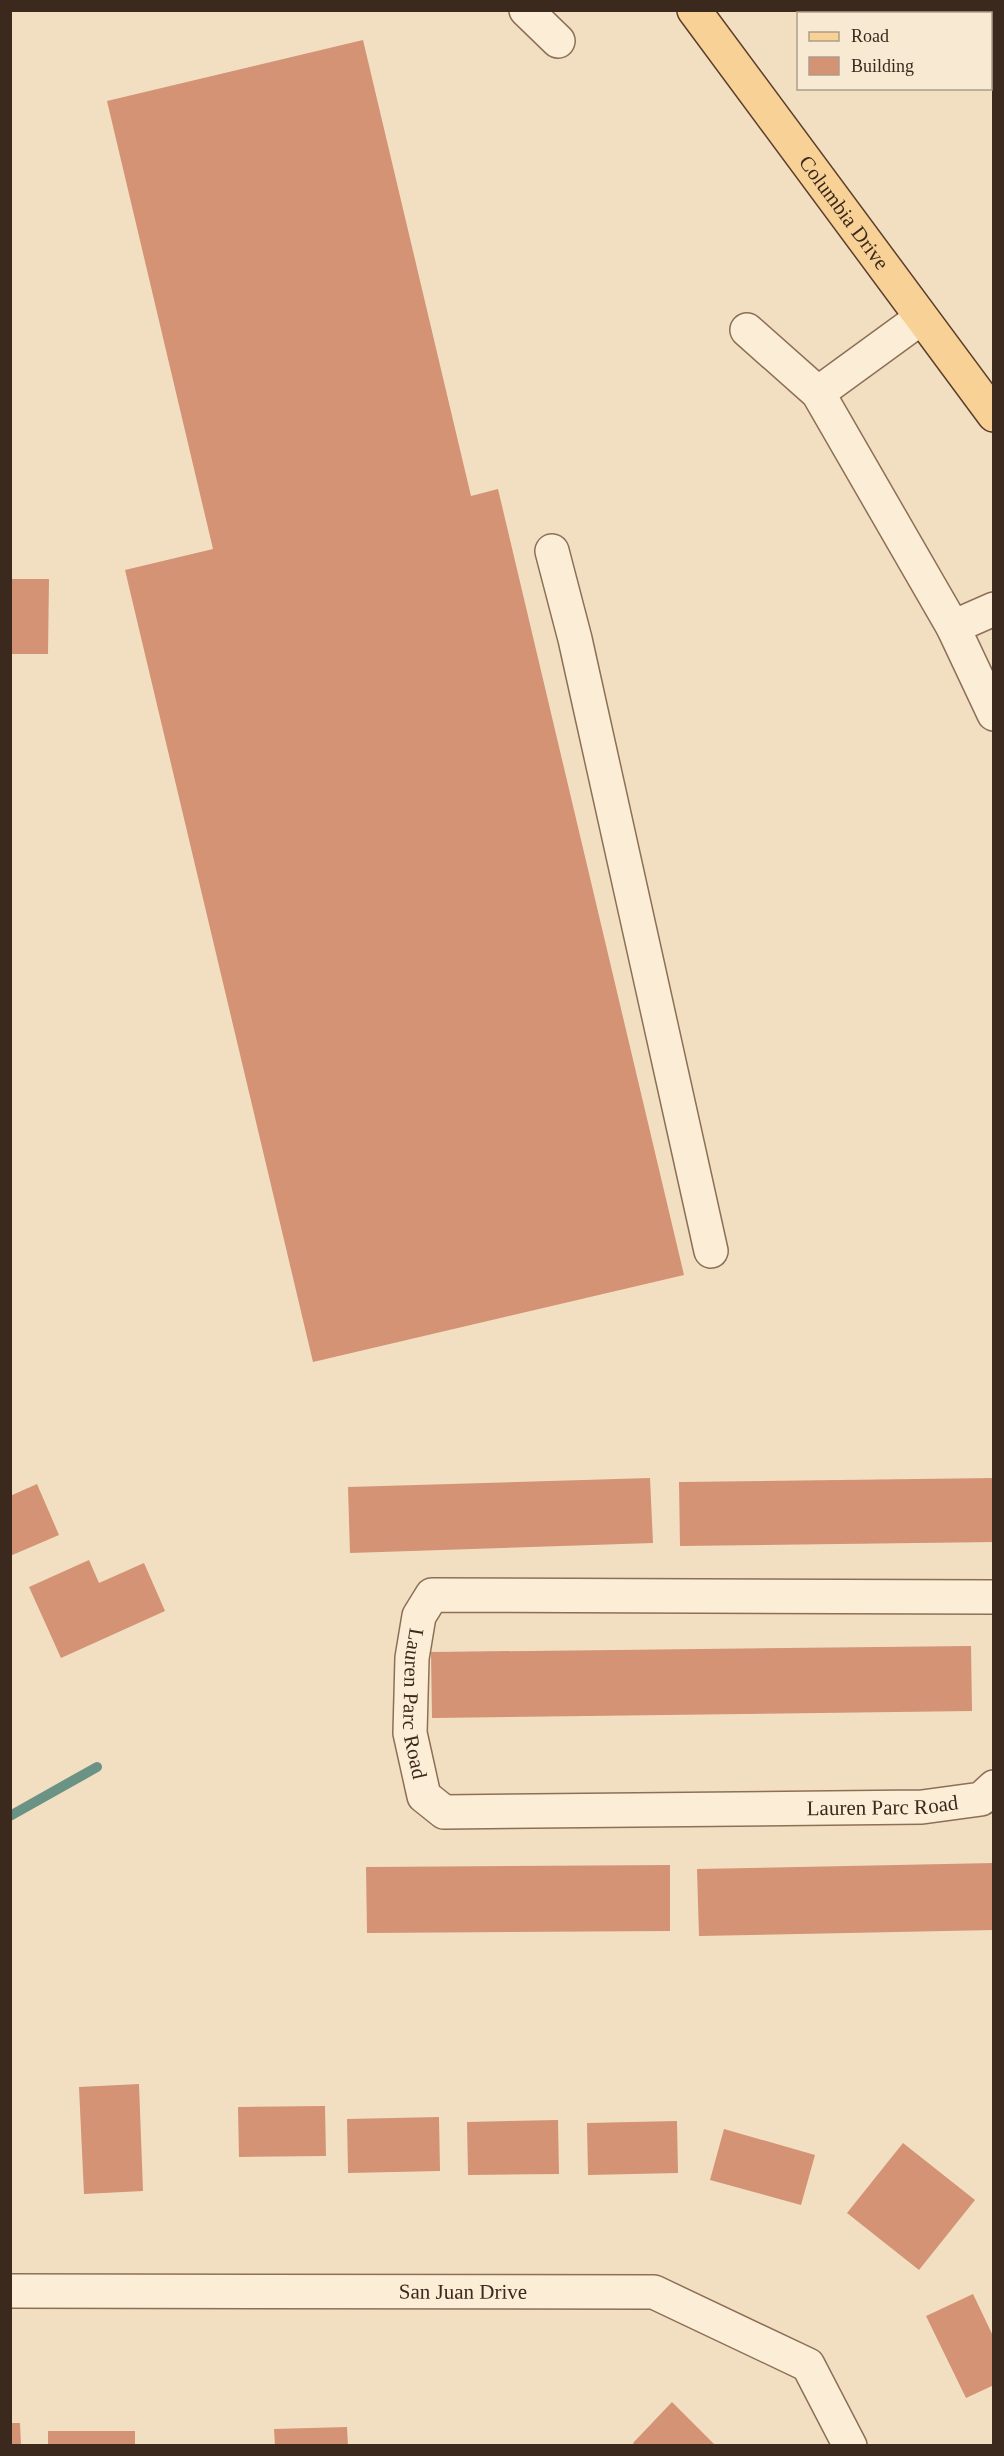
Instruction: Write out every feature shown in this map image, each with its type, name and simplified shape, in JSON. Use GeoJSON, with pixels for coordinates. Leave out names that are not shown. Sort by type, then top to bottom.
{"type":"FeatureCollection","features":[{"type":"Feature","properties":{"kind":"main road","name":"Columbia Drive"},"geometry":{"type":"LineString","coordinates":[[694,10],[993,416]]}},
{"type":"Feature","properties":{"kind":"street"},"geometry":{"type":"LineString","coordinates":[[526,10],[558,41]]}},
{"type":"Feature","properties":{"kind":"street"},"geometry":{"type":"LineString","coordinates":[[818,393],[921,318]]}},
{"type":"Feature","properties":{"kind":"street"},"geometry":{"type":"LineString","coordinates":[[747,330],[818,393],[953,627],[993,714]]}},
{"type":"Feature","properties":{"kind":"street"},"geometry":{"type":"LineString","coordinates":[[552,551],[585,684],[711,1251]]}},
{"type":"Feature","properties":{"kind":"street"},"geometry":{"type":"LineString","coordinates":[[953,627],[993,609]]}},
{"type":"Feature","properties":{"kind":"street","name":"Lauren Parc Road"},"geometry":{"type":"LineString","coordinates":[[993,1597],[432,1595],[419,1616],[412,1658],[410,1733],[424,1796],[444,1812],[922,1807],[981,1799],[993,1787]]}},
{"type":"Feature","properties":{"kind":"street","name":"San Juan Drive"},"geometry":{"type":"LineString","coordinates":[[10,2291],[654,2292],[808,2365],[850,2445]]}},
{"type":"Feature","properties":{"kind":"building"},"geometry":{"type":"Polygon","coordinates":[[[363,40],[471,496],[498,489],[684,1275],[313,1362],[125,570],[213,549],[107,101],[363,40]]]}},
{"type":"Feature","properties":{"kind":"building"},"geometry":{"type":"Polygon","coordinates":[[[12,579],[49,579],[48,654],[12,654],[12,579]]]}},
{"type":"Feature","properties":{"kind":"building"},"geometry":{"type":"Polygon","coordinates":[[[650,1478],[653,1543],[350,1553],[348,1487],[650,1478]]]}},
{"type":"Feature","properties":{"kind":"building"},"geometry":{"type":"Polygon","coordinates":[[[994,1478],[994,1542],[680,1546],[679,1482],[994,1478]]]}},
{"type":"Feature","properties":{"kind":"building"},"geometry":{"type":"Polygon","coordinates":[[[37,1484],[59,1535],[10,1556],[10,1496],[37,1484]]]}},
{"type":"Feature","properties":{"kind":"building"},"geometry":{"type":"Polygon","coordinates":[[[89,1560],[99,1583],[144,1563],[165,1611],[61,1658],[29,1587],[89,1560]]]}},
{"type":"Feature","properties":{"kind":"building"},"geometry":{"type":"Polygon","coordinates":[[[971,1646],[972,1711],[432,1718],[431,1652],[971,1646]]]}},
{"type":"Feature","properties":{"kind":"building"},"geometry":{"type":"Polygon","coordinates":[[[994,1863],[994,1930],[699,1936],[697,1869],[994,1863]]]}},
{"type":"Feature","properties":{"kind":"building"},"geometry":{"type":"Polygon","coordinates":[[[670,1865],[670,1931],[367,1933],[366,1867],[670,1865]]]}},
{"type":"Feature","properties":{"kind":"building"},"geometry":{"type":"Polygon","coordinates":[[[139,2084],[143,2191],[84,2194],[79,2087],[139,2084]]]}},
{"type":"Feature","properties":{"kind":"building"},"geometry":{"type":"Polygon","coordinates":[[[325,2106],[326,2156],[239,2157],[238,2107],[325,2106]]]}},
{"type":"Feature","properties":{"kind":"building"},"geometry":{"type":"Polygon","coordinates":[[[439,2117],[440,2171],[348,2173],[347,2119],[439,2117]]]}},
{"type":"Feature","properties":{"kind":"building"},"geometry":{"type":"Polygon","coordinates":[[[558,2120],[559,2174],[468,2175],[467,2122],[558,2120]]]}},
{"type":"Feature","properties":{"kind":"building"},"geometry":{"type":"Polygon","coordinates":[[[677,2121],[678,2173],[588,2175],[587,2123],[677,2121]]]}},
{"type":"Feature","properties":{"kind":"building"},"geometry":{"type":"Polygon","coordinates":[[[724,2129],[815,2155],[801,2205],[710,2180],[724,2129]]]}},
{"type":"Feature","properties":{"kind":"building"},"geometry":{"type":"Polygon","coordinates":[[[903,2143],[975,2200],[919,2270],[847,2213],[903,2143]]]}},
{"type":"Feature","properties":{"kind":"building"},"geometry":{"type":"Polygon","coordinates":[[[973,2294],[994,2338],[994,2385],[966,2398],[926,2316],[973,2294]]]}},
{"type":"Feature","properties":{"kind":"building"},"geometry":{"type":"Polygon","coordinates":[[[672,2402],[716,2446],[635,2446],[633,2443],[672,2402]]]}},
{"type":"Feature","properties":{"kind":"building"},"geometry":{"type":"Polygon","coordinates":[[[10,2423],[20,2423],[21,2446],[10,2446],[10,2423]]]}},
{"type":"Feature","properties":{"kind":"building"},"geometry":{"type":"Polygon","coordinates":[[[347,2427],[348,2446],[275,2446],[274,2429],[347,2427]]]}},
{"type":"Feature","properties":{"kind":"building"},"geometry":{"type":"Polygon","coordinates":[[[48,2431],[135,2431],[135,2446],[48,2446],[48,2431]]]}},
{"type":"Feature","properties":{"kind":"waterway"},"geometry":{"type":"LineString","coordinates":[[10,1816],[97,1767]]}}]}
